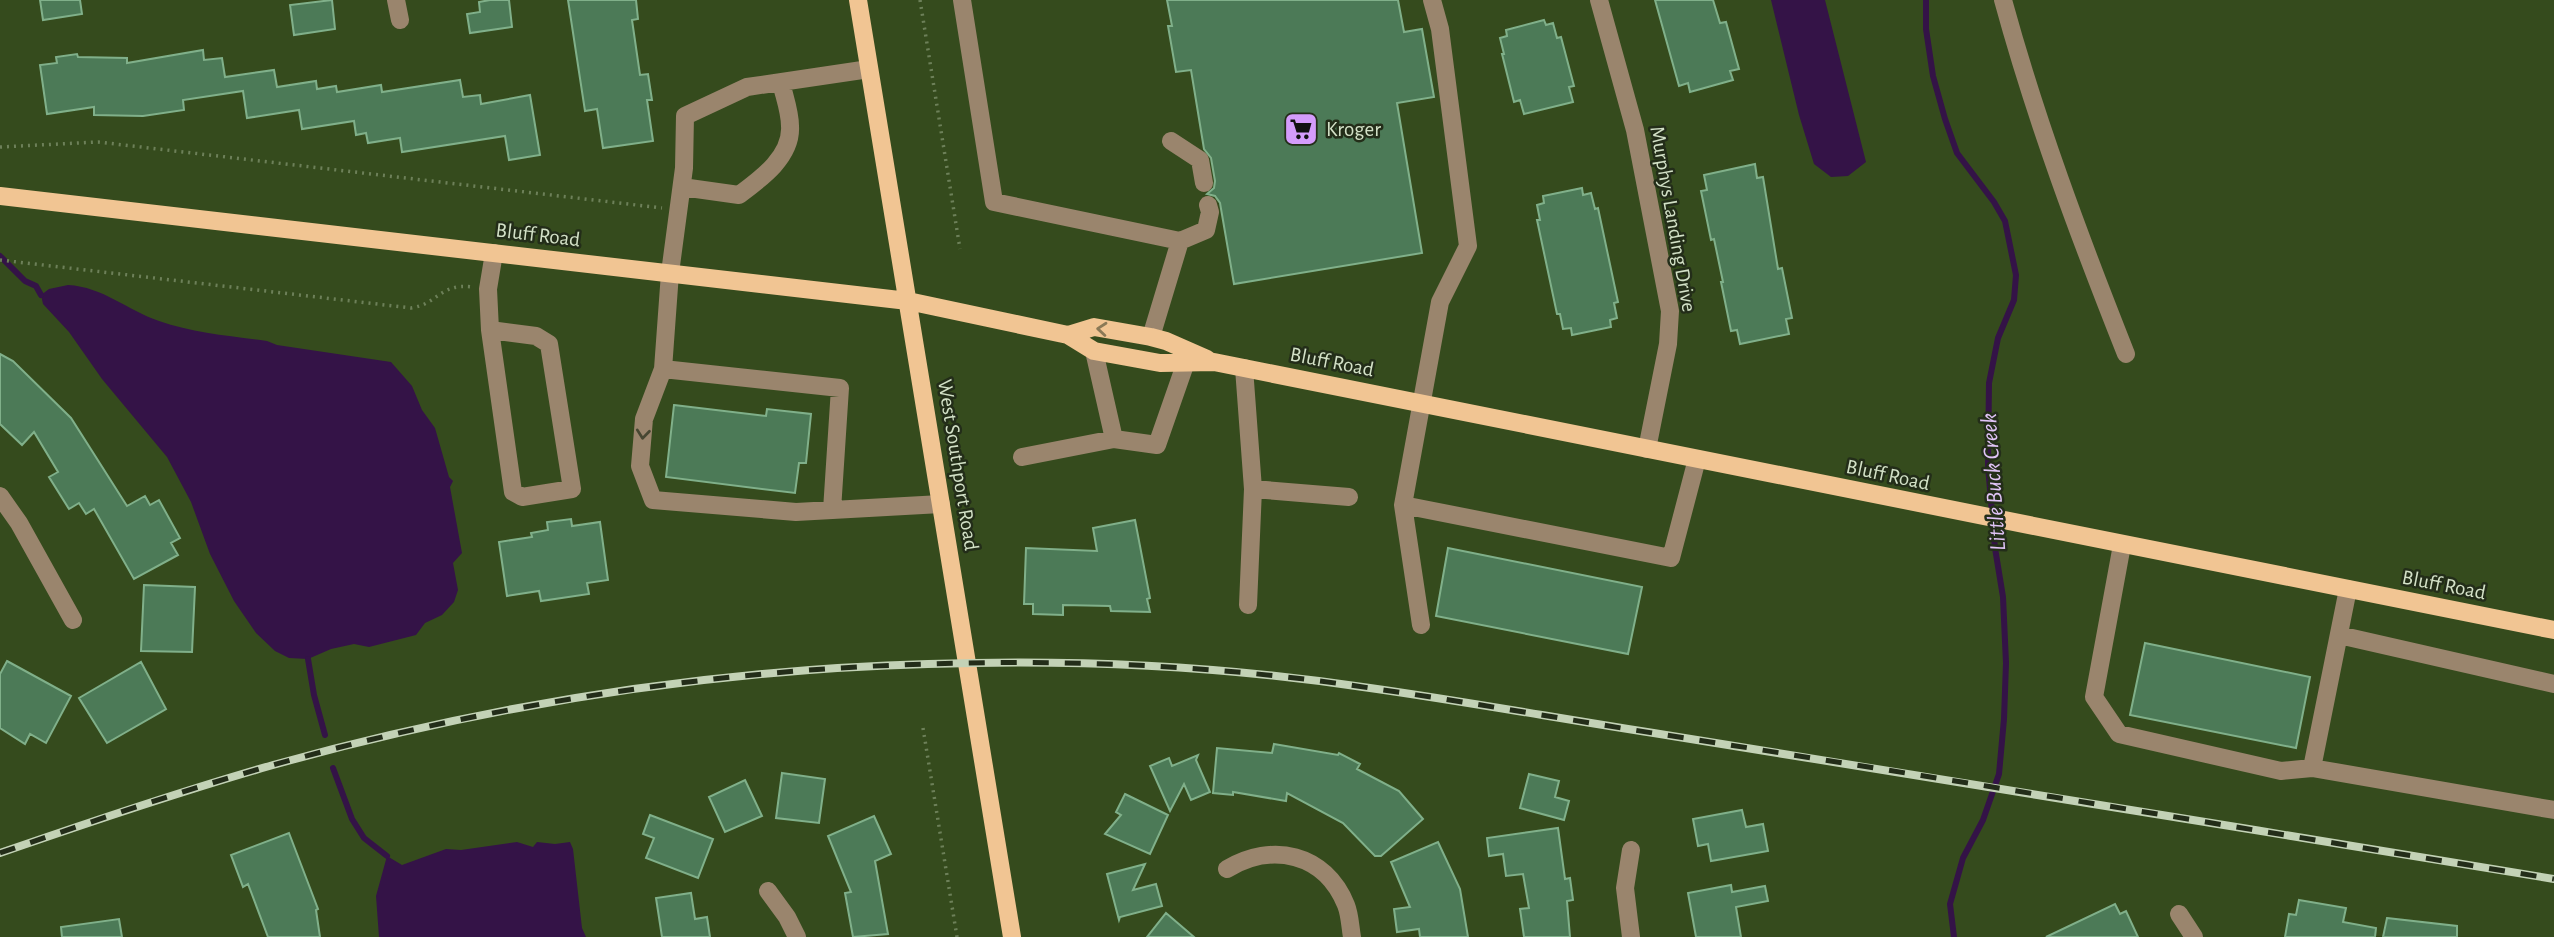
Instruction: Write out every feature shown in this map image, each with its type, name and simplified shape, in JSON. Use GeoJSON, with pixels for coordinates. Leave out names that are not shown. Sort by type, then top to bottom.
{"type":"FeatureCollection","features":[{"type":"Feature","properties":{"kind":"main road","name":"West Southport Road"},"geometry":{"type":"LineString","coordinates":[[858,0],[1012,937]]}},
{"type":"Feature","properties":{"kind":"main road","name":"Bluff Road"},"geometry":{"type":"LineString","coordinates":[[0,196],[908,301],[1068,335],[1094,351],[1160,363],[1214,362],[2554,630]]}},
{"type":"Feature","properties":{"kind":"main road","name":"Bluff Road"},"geometry":{"type":"LineString","coordinates":[[1068,335],[1094,327],[1151,337],[1214,362]]}},
{"type":"Feature","properties":{"kind":"street"},"geometry":{"type":"LineString","coordinates":[[396,0],[400,20]]}},
{"type":"Feature","properties":{"kind":"street"},"geometry":{"type":"LineString","coordinates":[[962,0],[994,202],[1180,241],[1206,230],[1210,212],[1208,205]]}},
{"type":"Feature","properties":{"kind":"street"},"geometry":{"type":"LineString","coordinates":[[1421,625],[1403,505],[1440,302],[1468,246],[1440,29],[1432,0]]}},
{"type":"Feature","properties":{"kind":"street","name":"Murphys Landing Drive"},"geometry":{"type":"LineString","coordinates":[[1599,0],[1635,130],[1670,311],[1668,344],[1647,449]]}},
{"type":"Feature","properties":{"kind":"street"},"geometry":{"type":"LineString","coordinates":[[2003,0],[2018,57],[2081,239],[2126,354]]}},
{"type":"Feature","properties":{"kind":"street"},"geometry":{"type":"LineString","coordinates":[[869,69],[747,87],[685,116],[682,187],[670,273],[663,369],[644,419],[640,466],[653,500],[796,512],[942,504]]}},
{"type":"Feature","properties":{"kind":"street"},"geometry":{"type":"LineString","coordinates":[[682,187],[739,195],[764,177],[786,149],[791,126],[780,82]]}},
{"type":"Feature","properties":{"kind":"street"},"geometry":{"type":"LineString","coordinates":[[1171,141],[1200,160],[1204,183]]}},
{"type":"Feature","properties":{"kind":"street"},"geometry":{"type":"LineString","coordinates":[[1151,337],[1180,241]]}},
{"type":"Feature","properties":{"kind":"street"},"geometry":{"type":"LineString","coordinates":[[490,330],[536,336],[550,344],[572,489],[522,497],[513,492],[490,330],[488,289],[494,253]]}},
{"type":"Feature","properties":{"kind":"street"},"geometry":{"type":"LineString","coordinates":[[1094,351],[1114,439]]}},
{"type":"Feature","properties":{"kind":"street"},"geometry":{"type":"LineString","coordinates":[[1022,457],[1114,439],[1157,445],[1186,362]]}},
{"type":"Feature","properties":{"kind":"street"},"geometry":{"type":"LineString","coordinates":[[1244,368],[1253,489],[1248,605]]}},
{"type":"Feature","properties":{"kind":"street"},"geometry":{"type":"LineString","coordinates":[[663,369],[840,387],[832,510]]}},
{"type":"Feature","properties":{"kind":"street"},"geometry":{"type":"LineString","coordinates":[[1403,505],[1671,558],[1696,459]]}},
{"type":"Feature","properties":{"kind":"street"},"geometry":{"type":"LineString","coordinates":[[1253,489],[1349,497]]}},
{"type":"Feature","properties":{"kind":"street"},"geometry":{"type":"LineString","coordinates":[[0,496],[19,523],[73,620]]}},
{"type":"Feature","properties":{"kind":"street"},"geometry":{"type":"LineString","coordinates":[[2122,545],[2094,697],[2119,734],[2281,771],[2312,768],[2554,810]]}},
{"type":"Feature","properties":{"kind":"street"},"geometry":{"type":"LineString","coordinates":[[2312,768],[2348,589]]}},
{"type":"Feature","properties":{"kind":"street"},"geometry":{"type":"LineString","coordinates":[[2339,635],[2554,684]]}},
{"type":"Feature","properties":{"kind":"street"},"geometry":{"type":"LineString","coordinates":[[1631,850],[1625,888],[1631,937]]}},
{"type":"Feature","properties":{"kind":"street"},"geometry":{"type":"LineString","coordinates":[[1227,869],[1252,856],[1270,854],[1289,855],[1307,862],[1330,880],[1342,896],[1349,914],[1352,937]]}},
{"type":"Feature","properties":{"kind":"street"},"geometry":{"type":"LineString","coordinates":[[768,891],[788,916],[797,937]]}},
{"type":"Feature","properties":{"kind":"street"},"geometry":{"type":"LineString","coordinates":[[2179,914],[2194,937]]}},
{"type":"Feature","properties":{"kind":"path"},"geometry":{"type":"LineString","coordinates":[[920,0],[960,249]]}},
{"type":"Feature","properties":{"kind":"path"},"geometry":{"type":"LineString","coordinates":[[2,147],[98,142],[679,209]]}},
{"type":"Feature","properties":{"kind":"path"},"geometry":{"type":"LineString","coordinates":[[0,260],[411,308],[422,306],[453,286],[488,289]]}},
{"type":"Feature","properties":{"kind":"path"},"geometry":{"type":"LineString","coordinates":[[923,728],[957,937]]}},
{"type":"Feature","properties":{"kind":"shaded area"},"geometry":{"type":"Polygon","coordinates":[[[1771,0],[1825,0],[1866,162],[1848,176],[1831,177],[1814,164],[1771,0]]]}},
{"type":"Feature","properties":{"kind":"shaded area"},"geometry":{"type":"Polygon","coordinates":[[[68,285],[104,294],[147,316],[185,328],[391,362],[412,386],[422,410],[435,428],[449,477],[453,481],[450,487],[462,553],[453,563],[458,590],[454,602],[442,615],[425,623],[416,635],[369,647],[354,644],[331,649],[308,659],[289,658],[275,651],[256,633],[234,601],[210,554],[191,502],[167,457],[102,379],[69,332],[43,304],[41,295],[49,289],[68,285]]]}},
{"type":"Feature","properties":{"kind":"shaded area"},"geometry":{"type":"Polygon","coordinates":[[[517,842],[533,847],[537,842],[570,842],[582,928],[586,937],[379,937],[376,896],[387,856],[402,865],[446,849],[461,850],[517,842]]]}},
{"type":"Feature","properties":{"kind":"building"},"geometry":{"type":"Polygon","coordinates":[[[40,0],[80,0],[82,14],[43,20],[40,0]]]}},
{"type":"Feature","properties":{"kind":"building"},"geometry":{"type":"Polygon","coordinates":[[[332,0],[335,29],[294,35],[290,5],[332,0]]]}},
{"type":"Feature","properties":{"kind":"building"},"geometry":{"type":"Polygon","coordinates":[[[509,0],[512,27],[470,33],[467,14],[480,12],[479,2],[509,0]]]}},
{"type":"Feature","properties":{"kind":"building"},"geometry":{"type":"Polygon","coordinates":[[[568,0],[636,0],[638,19],[632,20],[640,75],[648,74],[652,100],[647,100],[653,141],[603,148],[597,109],[585,111],[568,0]]]}},
{"type":"Feature","properties":{"kind":"building","name":"Kroger"},"geometry":{"type":"Polygon","coordinates":[[[1167,0],[1398,0],[1404,32],[1422,29],[1434,97],[1397,103],[1422,253],[1234,284],[1220,203],[1215,196],[1207,194],[1214,188],[1215,181],[1211,158],[1204,149],[1191,70],[1176,72],[1168,26],[1172,26],[1167,0]]]}},
{"type":"Feature","properties":{"kind":"building"},"geometry":{"type":"Polygon","coordinates":[[[1655,0],[1713,0],[1720,23],[1726,22],[1739,69],[1730,71],[1733,80],[1690,92],[1688,83],[1679,86],[1655,0]]]}},
{"type":"Feature","properties":{"kind":"building"},"geometry":{"type":"Polygon","coordinates":[[[1544,20],[1546,25],[1553,23],[1557,38],[1561,37],[1574,86],[1569,87],[1573,102],[1524,114],[1520,100],[1514,102],[1500,38],[1507,36],[1506,30],[1544,20]]]}},
{"type":"Feature","properties":{"kind":"building"},"geometry":{"type":"Polygon","coordinates":[[[203,50],[204,60],[222,58],[225,77],[274,70],[277,87],[316,81],[317,89],[336,86],[337,92],[381,85],[382,92],[460,80],[463,97],[480,95],[481,104],[530,95],[540,155],[509,160],[505,136],[402,152],[400,138],[368,143],[366,133],[356,135],[354,121],[302,129],[299,110],[247,118],[243,91],[183,100],[184,110],[143,116],[94,115],[94,107],[47,114],[40,65],[57,63],[56,57],[77,54],[78,57],[127,58],[127,63],[203,50]]]}},
{"type":"Feature","properties":{"kind":"building"},"geometry":{"type":"Polygon","coordinates":[[[1755,164],[1757,178],[1763,177],[1778,269],[1782,268],[1792,318],[1786,319],[1789,334],[1740,344],[1737,330],[1731,331],[1714,239],[1711,240],[1701,191],[1707,190],[1704,175],[1755,164]]]}},
{"type":"Feature","properties":{"kind":"building"},"geometry":{"type":"Polygon","coordinates":[[[1582,188],[1583,195],[1591,193],[1595,209],[1598,208],[1618,302],[1614,303],[1617,318],[1610,320],[1611,327],[1572,335],[1571,328],[1563,329],[1560,314],[1557,314],[1537,220],[1540,220],[1537,205],[1544,203],[1543,196],[1582,188]]]}},
{"type":"Feature","properties":{"kind":"building"},"geometry":{"type":"Polygon","coordinates":[[[0,354],[13,361],[71,418],[127,506],[145,496],[150,505],[159,500],[180,538],[171,543],[178,555],[134,579],[94,509],[86,514],[79,503],[69,509],[49,477],[58,472],[34,432],[22,445],[0,424],[0,354]]]}},
{"type":"Feature","properties":{"kind":"building"},"geometry":{"type":"Polygon","coordinates":[[[674,405],[766,416],[767,409],[811,414],[806,463],[799,463],[795,493],[666,477],[674,405]]]}},
{"type":"Feature","properties":{"kind":"building"},"geometry":{"type":"Polygon","coordinates":[[[571,519],[572,526],[600,522],[608,580],[587,583],[589,594],[541,601],[539,591],[507,596],[499,542],[532,537],[531,533],[548,530],[547,522],[571,519]]]}},
{"type":"Feature","properties":{"kind":"building"},"geometry":{"type":"Polygon","coordinates":[[[1135,520],[1150,598],[1147,599],[1150,612],[1111,611],[1110,606],[1063,605],[1063,615],[1033,614],[1033,604],[1024,604],[1026,548],[1097,551],[1093,528],[1135,520]]]}},
{"type":"Feature","properties":{"kind":"building"},"geometry":{"type":"Polygon","coordinates":[[[1448,548],[1642,587],[1628,654],[1436,616],[1448,548]]]}},
{"type":"Feature","properties":{"kind":"building"},"geometry":{"type":"Polygon","coordinates":[[[144,585],[195,587],[192,652],[141,651],[144,585]]]}},
{"type":"Feature","properties":{"kind":"building"},"geometry":{"type":"Polygon","coordinates":[[[2145,643],[2310,677],[2296,748],[2130,715],[2145,643]]]}},
{"type":"Feature","properties":{"kind":"building"},"geometry":{"type":"Polygon","coordinates":[[[7,661],[71,696],[46,743],[30,734],[25,744],[0,728],[0,674],[7,661]]]}},
{"type":"Feature","properties":{"kind":"building"},"geometry":{"type":"Polygon","coordinates":[[[141,662],[166,709],[107,743],[79,698],[141,662]]]}},
{"type":"Feature","properties":{"kind":"building"},"geometry":{"type":"Polygon","coordinates":[[[1274,744],[1338,755],[1339,753],[1360,764],[1357,769],[1399,791],[1423,819],[1381,856],[1375,856],[1343,823],[1287,793],[1286,801],[1233,792],[1233,795],[1213,793],[1217,748],[1272,753],[1274,744]]]}},
{"type":"Feature","properties":{"kind":"building"},"geometry":{"type":"Polygon","coordinates":[[[1198,755],[1196,760],[1210,792],[1191,800],[1184,784],[1170,811],[1150,766],[1169,758],[1172,766],[1198,755]]]}},
{"type":"Feature","properties":{"kind":"building"},"geometry":{"type":"Polygon","coordinates":[[[782,773],[825,779],[819,823],[776,818],[782,773]]]}},
{"type":"Feature","properties":{"kind":"building"},"geometry":{"type":"Polygon","coordinates":[[[1529,774],[1559,781],[1555,797],[1569,801],[1564,820],[1520,808],[1529,774]]]}},
{"type":"Feature","properties":{"kind":"building"},"geometry":{"type":"Polygon","coordinates":[[[745,780],[762,816],[725,832],[709,797],[745,780]]]}},
{"type":"Feature","properties":{"kind":"building"},"geometry":{"type":"Polygon","coordinates":[[[1125,794],[1168,815],[1150,854],[1105,834],[1121,815],[1116,812],[1125,794]]]}},
{"type":"Feature","properties":{"kind":"building"},"geometry":{"type":"Polygon","coordinates":[[[1742,810],[1746,827],[1763,824],[1768,851],[1711,861],[1708,844],[1698,846],[1693,819],[1742,810]]]}},
{"type":"Feature","properties":{"kind":"building"},"geometry":{"type":"Polygon","coordinates":[[[650,815],[713,839],[698,878],[646,858],[654,838],[643,834],[650,815]]]}},
{"type":"Feature","properties":{"kind":"building"},"geometry":{"type":"Polygon","coordinates":[[[874,816],[891,854],[875,861],[888,934],[853,937],[845,893],[851,892],[828,836],[874,816]]]}},
{"type":"Feature","properties":{"kind":"building"},"geometry":{"type":"Polygon","coordinates":[[[1558,828],[1565,879],[1570,878],[1573,900],[1567,901],[1570,937],[1524,937],[1520,909],[1529,908],[1523,874],[1506,876],[1503,854],[1489,856],[1487,838],[1558,828]]]}},
{"type":"Feature","properties":{"kind":"building"},"geometry":{"type":"Polygon","coordinates":[[[289,833],[318,909],[320,937],[268,937],[248,884],[243,887],[231,855],[289,833]]]}},
{"type":"Feature","properties":{"kind":"building"},"geometry":{"type":"Polygon","coordinates":[[[1438,842],[1460,889],[1468,937],[1420,937],[1419,929],[1397,932],[1394,909],[1410,907],[1391,862],[1438,842]]]}},
{"type":"Feature","properties":{"kind":"building"},"geometry":{"type":"Polygon","coordinates":[[[1145,864],[1133,890],[1156,884],[1162,906],[1120,917],[1119,920],[1107,874],[1145,864]]]}},
{"type":"Feature","properties":{"kind":"building"},"geometry":{"type":"Polygon","coordinates":[[[1731,885],[1732,892],[1765,886],[1768,901],[1736,907],[1741,937],[1696,937],[1688,893],[1731,885]]]}},
{"type":"Feature","properties":{"kind":"building"},"geometry":{"type":"Polygon","coordinates":[[[691,893],[695,919],[707,917],[710,937],[662,937],[656,898],[691,893]]]}},
{"type":"Feature","properties":{"kind":"building"},"geometry":{"type":"Polygon","coordinates":[[[2299,900],[2346,908],[2343,922],[2376,928],[2375,937],[2285,937],[2289,914],[2296,915],[2299,900]]]}},
{"type":"Feature","properties":{"kind":"building"},"geometry":{"type":"Polygon","coordinates":[[[2115,904],[2120,914],[2126,911],[2138,937],[2046,937],[2115,904]]]}},
{"type":"Feature","properties":{"kind":"building"},"geometry":{"type":"Polygon","coordinates":[[[1166,913],[1194,937],[1147,937],[1166,913]]]}},
{"type":"Feature","properties":{"kind":"building"},"geometry":{"type":"Polygon","coordinates":[[[2387,918],[2457,926],[2457,937],[2383,937],[2387,918]]]}},
{"type":"Feature","properties":{"kind":"building"},"geometry":{"type":"Polygon","coordinates":[[[119,919],[122,937],[62,937],[61,927],[119,919]]]}},
{"type":"Feature","properties":{"kind":"waterway","name":"Little Buck Creek"},"geometry":{"type":"LineString","coordinates":[[1926,0],[1926,29],[1933,76],[1945,119],[1957,153],[2005,221],[2016,275],[2014,300],[1998,338],[1989,383],[1988,466],[1995,548],[2003,597],[2006,663],[1999,774],[1983,820],[1963,858],[1950,904],[1954,937]]}},
{"type":"Feature","properties":{"kind":"waterway"},"geometry":{"type":"LineString","coordinates":[[0,256],[25,281],[36,286],[41,295]]}},
{"type":"Feature","properties":{"kind":"waterway"},"geometry":{"type":"LineString","coordinates":[[308,659],[325,735]]}},
{"type":"Feature","properties":{"kind":"waterway"},"geometry":{"type":"LineString","coordinates":[[333,768],[352,819],[364,838],[387,856]]}},
{"type":"Feature","properties":{"kind":"railway"},"geometry":{"type":"LineString","coordinates":[[0,853],[273,765],[434,725],[515,709],[680,683],[763,674],[928,664],[1039,663],[1205,669],[1315,680],[2554,879]]}},
{"type":"Feature","properties":{"kind":"place","name":"Kroger"},"geometry":{"type":"Point","coordinates":[1301,129]}}]}
